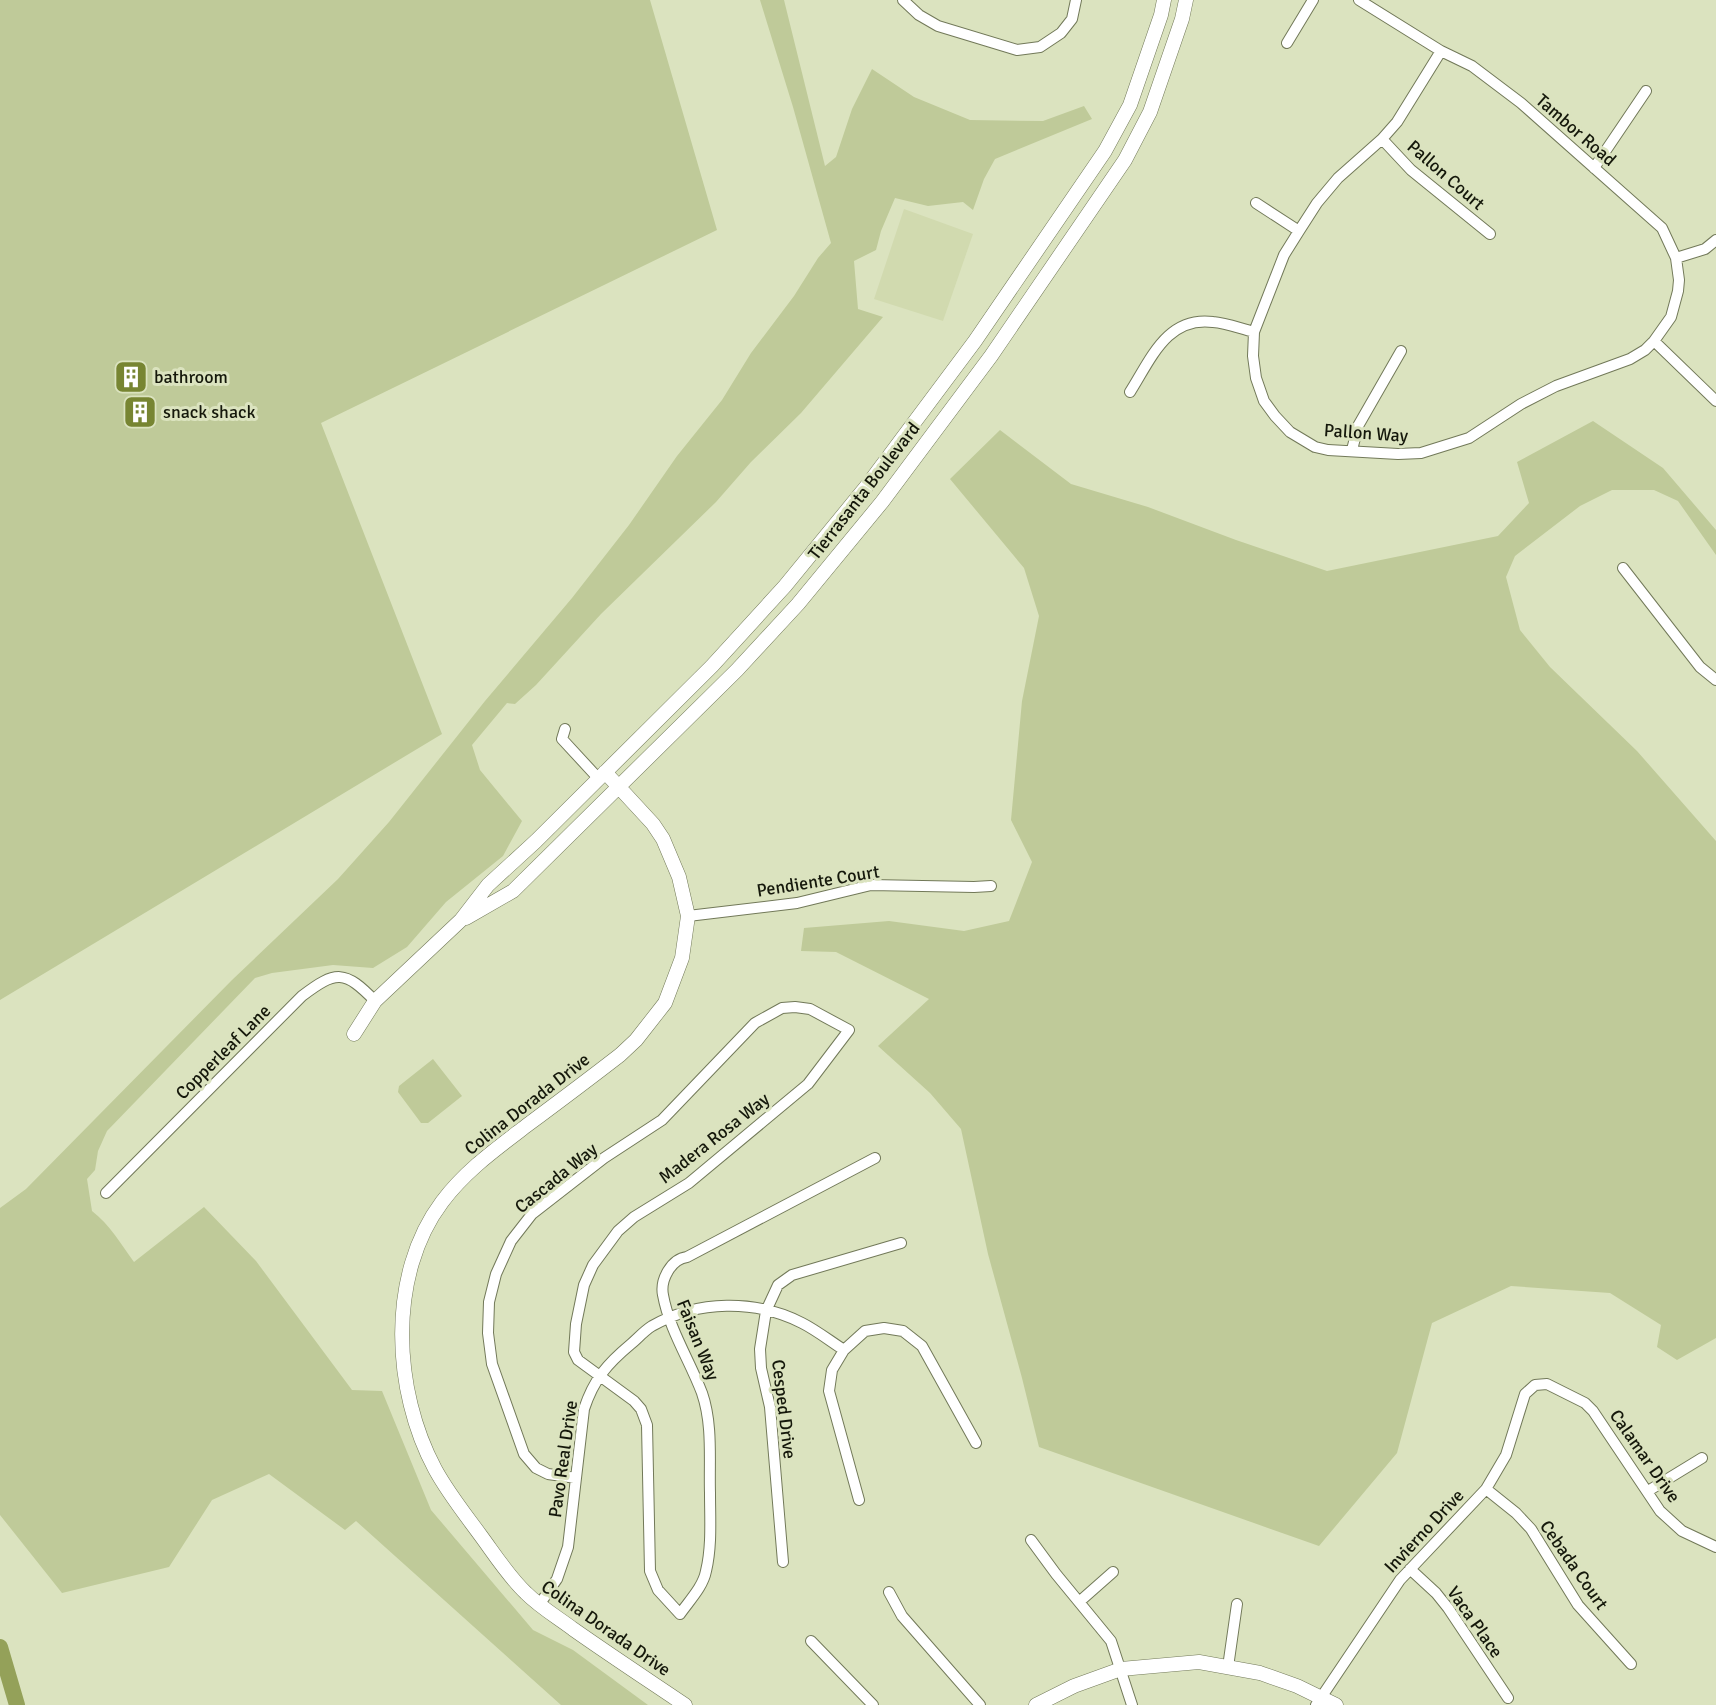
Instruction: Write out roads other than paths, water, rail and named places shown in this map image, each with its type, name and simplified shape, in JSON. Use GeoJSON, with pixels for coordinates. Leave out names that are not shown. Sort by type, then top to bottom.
{"type":"FeatureCollection","features":[{"type":"Feature","properties":{"kind":"street"},"geometry":{"type":"LineString","coordinates":[[903,0],[919,15],[938,26],[1017,50],[1040,47],[1061,33],[1072,19],[1076,0]]}},
{"type":"Feature","properties":{"kind":"street","name":"Tierrasanta Boulevard"},"geometry":{"type":"LineString","coordinates":[[354,1034],[375,1001],[461,920],[488,885],[536,841],[712,666],[785,586],[866,487],[975,341],[1105,151],[1130,105],[1164,0]]}},
{"type":"Feature","properties":{"kind":"street","name":"Tierrasanta Boulevard"},"geometry":{"type":"LineString","coordinates":[[461,920],[513,891],[617,786],[738,670],[798,604],[892,488],[991,356],[1125,160],[1150,112],[1182,19],[1186,0]]}},
{"type":"Feature","properties":{"kind":"street"},"geometry":{"type":"LineString","coordinates":[[1287,43],[1313,0]]}},
{"type":"Feature","properties":{"kind":"street","name":"Tambor Road"},"geometry":{"type":"LineString","coordinates":[[1359,0],[1441,51],[1472,66],[1521,103],[1662,228],[1676,258],[1679,280],[1671,317],[1654,341]]}},
{"type":"Feature","properties":{"kind":"street","name":"Pallon Way"},"geometry":{"type":"LineString","coordinates":[[1441,51],[1397,122],[1382,139],[1338,178],[1317,203],[1284,255],[1254,332],[1253,356],[1256,378],[1264,400],[1275,416],[1290,432],[1315,447],[1328,450],[1398,454],[1421,453],[1469,438],[1521,404],[1556,386],[1630,359],[1654,341]]}},
{"type":"Feature","properties":{"kind":"street"},"geometry":{"type":"LineString","coordinates":[[1594,168],[1646,92]]}},
{"type":"Feature","properties":{"kind":"street","name":"Pallon Court"},"geometry":{"type":"LineString","coordinates":[[1382,139],[1411,170],[1490,234]]}},
{"type":"Feature","properties":{"kind":"street"},"geometry":{"type":"LineString","coordinates":[[1256,203],[1299,231]]}},
{"type":"Feature","properties":{"kind":"street"},"geometry":{"type":"LineString","coordinates":[[1676,258],[1705,249],[1716,240]]}},
{"type":"Feature","properties":{"kind":"street"},"geometry":{"type":"LineString","coordinates":[[1130,392],[1166,336],[1180,326],[1192,322],[1213,322],[1254,332]]}},
{"type":"Feature","properties":{"kind":"street"},"geometry":{"type":"LineString","coordinates":[[1654,341],[1716,401]]}},
{"type":"Feature","properties":{"kind":"street"},"geometry":{"type":"LineString","coordinates":[[1352,450],[1358,426],[1401,351]]}},
{"type":"Feature","properties":{"kind":"street"},"geometry":{"type":"LineString","coordinates":[[892,488],[888,475],[916,436],[922,414]]}},
{"type":"Feature","properties":{"kind":"street"},"geometry":{"type":"LineString","coordinates":[[1623,568],[1700,667],[1716,680]]}},
{"type":"Feature","properties":{"kind":"street"},"geometry":{"type":"LineString","coordinates":[[565,729],[562,739],[601,775]]}},
{"type":"Feature","properties":{"kind":"street","name":"Colina Dorada Drive"},"geometry":{"type":"LineString","coordinates":[[601,775],[617,786],[647,817],[663,839],[679,877],[688,916],[682,958],[665,1003],[636,1040],[620,1055],[478,1163],[442,1201],[425,1230],[410,1267],[403,1304],[402,1332],[407,1389],[416,1424],[444,1485],[525,1593],[601,1649],[685,1705]]}},
{"type":"Feature","properties":{"kind":"street","name":"Pendiente Court"},"geometry":{"type":"LineString","coordinates":[[688,916],[798,903],[871,885],[991,886]]}},
{"type":"Feature","properties":{"kind":"street","name":"Copperleaf Lane"},"geometry":{"type":"LineString","coordinates":[[106,1193],[302,996],[321,981],[342,976],[357,983],[375,1001]]}},
{"type":"Feature","properties":{"kind":"street","name":"Cascada Way"},"geometry":{"type":"LineString","coordinates":[[576,1478],[548,1474],[536,1468],[524,1454],[492,1364],[488,1333],[489,1302],[496,1274],[511,1241],[531,1214],[604,1158],[662,1120],[755,1023],[782,1008],[795,1007],[810,1009],[849,1030]]}},
{"type":"Feature","properties":{"kind":"street","name":"Madera Rosa Way"},"geometry":{"type":"LineString","coordinates":[[680,1614],[658,1590],[651,1571],[648,1425],[641,1409],[634,1401],[578,1360],[574,1352],[576,1324],[582,1294],[592,1265],[618,1231],[633,1216],[689,1183],[808,1084],[849,1030]]}},
{"type":"Feature","properties":{"kind":"street","name":"Faisan Way"},"geometry":{"type":"LineString","coordinates":[[680,1614],[706,1573],[710,1546],[709,1426],[702,1395],[670,1317],[662,1286],[669,1268],[681,1258],[687,1257],[875,1158]]}},
{"type":"Feature","properties":{"kind":"street","name":"Cesped Drive"},"geometry":{"type":"LineString","coordinates":[[783,1562],[770,1407],[761,1368],[760,1349],[766,1311],[778,1285],[792,1275],[901,1243]]}},
{"type":"Feature","properties":{"kind":"street","name":"Pavo Real Drive"},"geometry":{"type":"LineString","coordinates":[[540,1605],[557,1580],[568,1547],[584,1409],[591,1389],[611,1360],[650,1327],[670,1317],[705,1306],[745,1306],[803,1323],[844,1350]]}},
{"type":"Feature","properties":{"kind":"street"},"geometry":{"type":"LineString","coordinates":[[858,1500],[829,1391],[832,1370],[844,1350],[865,1331],[884,1328],[903,1331],[922,1346],[976,1443]]}},
{"type":"Feature","properties":{"kind":"street","name":"Invierno Drive"},"geometry":{"type":"LineString","coordinates":[[1318,1701],[1400,1580],[1486,1489],[1506,1455],[1525,1394],[1534,1385],[1547,1384]]}},
{"type":"Feature","properties":{"kind":"street","name":"Calamar Drive"},"geometry":{"type":"LineString","coordinates":[[1547,1384],[1585,1403],[1593,1411],[1660,1511],[1682,1532],[1716,1547]]}},
{"type":"Feature","properties":{"kind":"street"},"geometry":{"type":"LineString","coordinates":[[1648,1491],[1702,1458]]}},
{"type":"Feature","properties":{"kind":"street","name":"Cebada Court"},"geometry":{"type":"LineString","coordinates":[[1486,1489],[1516,1513],[1531,1529],[1578,1605],[1631,1664]]}},
{"type":"Feature","properties":{"kind":"street"},"geometry":{"type":"LineString","coordinates":[[1031,1540],[1111,1641],[1132,1705]]}},
{"type":"Feature","properties":{"kind":"street","name":"Vaca Place"},"geometry":{"type":"LineString","coordinates":[[1410,1569],[1436,1593],[1448,1608],[1508,1698]]}},
{"type":"Feature","properties":{"kind":"street"},"geometry":{"type":"LineString","coordinates":[[1079,1602],[1113,1572]]}},
{"type":"Feature","properties":{"kind":"street"},"geometry":{"type":"LineString","coordinates":[[889,1592],[902,1616],[980,1705]]}},
{"type":"Feature","properties":{"kind":"street"},"geometry":{"type":"LineString","coordinates":[[1228,1667],[1237,1604]]}},
{"type":"Feature","properties":{"kind":"street"},"geometry":{"type":"LineString","coordinates":[[811,1641],[873,1705]]}},
{"type":"Feature","properties":{"kind":"street"},"geometry":{"type":"LineString","coordinates":[[1036,1705],[1074,1686],[1121,1669],[1199,1662],[1260,1673],[1288,1683],[1318,1701],[1336,1705]]}},
{"type":"Feature","properties":{"kind":"waterway"},"geometry":{"type":"LineString","coordinates":[[0,1647],[17,1705]]}},
{"type":"Feature","properties":{"kind":"place","name":"bathroom"},"geometry":{"type":"Point","coordinates":[131,377]}},
{"type":"Feature","properties":{"kind":"place","name":"snack shack"},"geometry":{"type":"Point","coordinates":[140,412]}}]}
